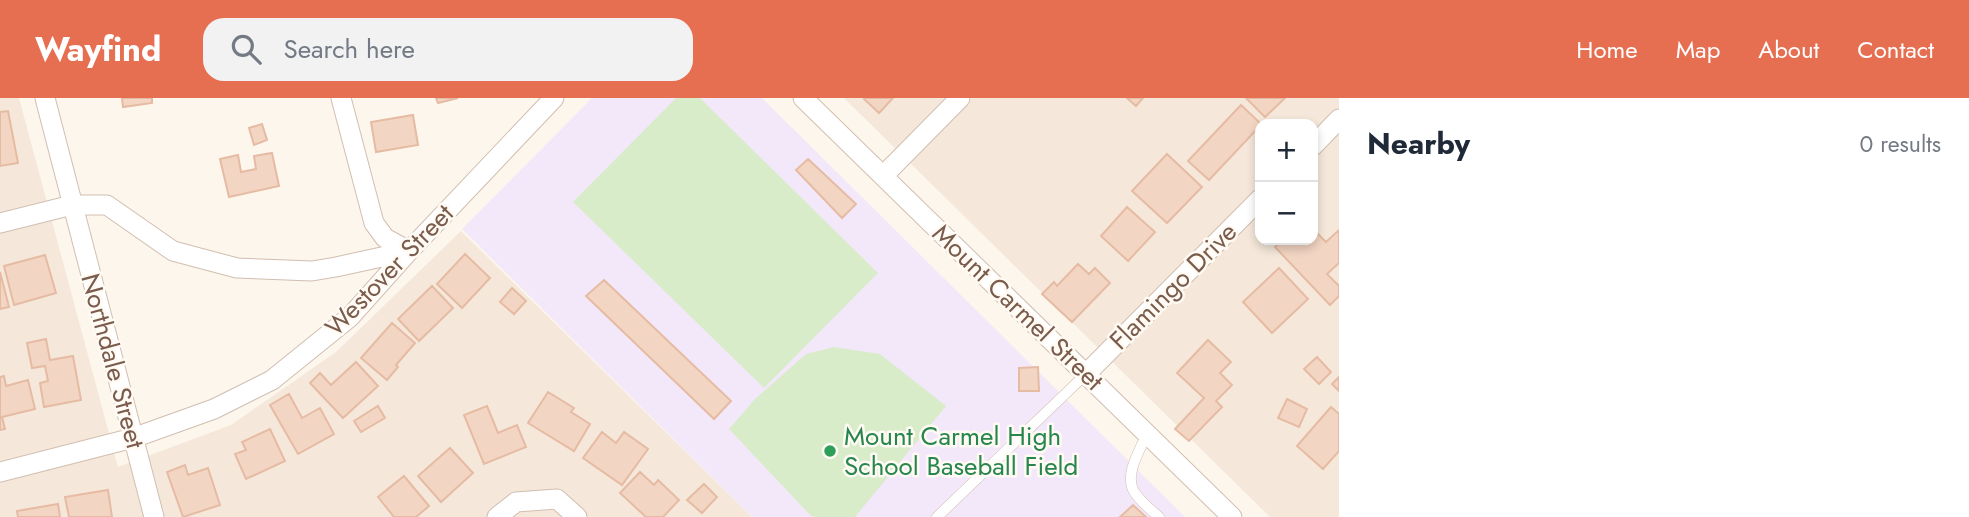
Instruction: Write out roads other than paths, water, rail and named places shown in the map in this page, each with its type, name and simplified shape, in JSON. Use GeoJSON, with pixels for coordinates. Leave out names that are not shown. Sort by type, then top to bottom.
{"type":"FeatureCollection","features":[{"type":"Feature","properties":{"kind":"street","name":"Northdale Street"},"geometry":{"type":"LineString","coordinates":[[45,98],[154,517]]}},
{"type":"Feature","properties":{"kind":"street"},"geometry":{"type":"LineString","coordinates":[[341,98],[374,223],[385,238],[409,251]]}},
{"type":"Feature","properties":{"kind":"street","name":"Westover Street"},"geometry":{"type":"LineString","coordinates":[[0,472],[133,438],[214,409],[272,380],[349,317],[554,98]]}},
{"type":"Feature","properties":{"kind":"street","name":"Mount Carmel Street"},"geometry":{"type":"LineString","coordinates":[[803,98],[1232,517]]}},
{"type":"Feature","properties":{"kind":"street"},"geometry":{"type":"LineString","coordinates":[[884,175],[960,98]]}},
{"type":"Feature","properties":{"kind":"street"},"geometry":{"type":"LineString","coordinates":[[1318,141],[1339,120]]}},
{"type":"Feature","properties":{"kind":"street","name":"Flamingo Drive"},"geometry":{"type":"LineString","coordinates":[[1086,374],[1255,204]]}},
{"type":"Feature","properties":{"kind":"street"},"geometry":{"type":"LineString","coordinates":[[0,223],[72,205],[107,205],[173,251],[237,268],[312,271],[409,251]]}},
{"type":"Feature","properties":{"kind":"street"},"geometry":{"type":"LineString","coordinates":[[497,517],[516,502],[557,499],[577,517]]}},
{"type":"Feature","properties":{"kind":"lane"},"geometry":{"type":"LineString","coordinates":[[937,517],[1086,374]]}},
{"type":"Feature","properties":{"kind":"lane"},"geometry":{"type":"LineString","coordinates":[[1147,434],[1130,482],[1134,492],[1159,517]]}},
{"type":"Feature","properties":{"kind":"place","name":"Mount Carmel High School Baseball Field"},"geometry":{"type":"Point","coordinates":[830,451]}}]}
